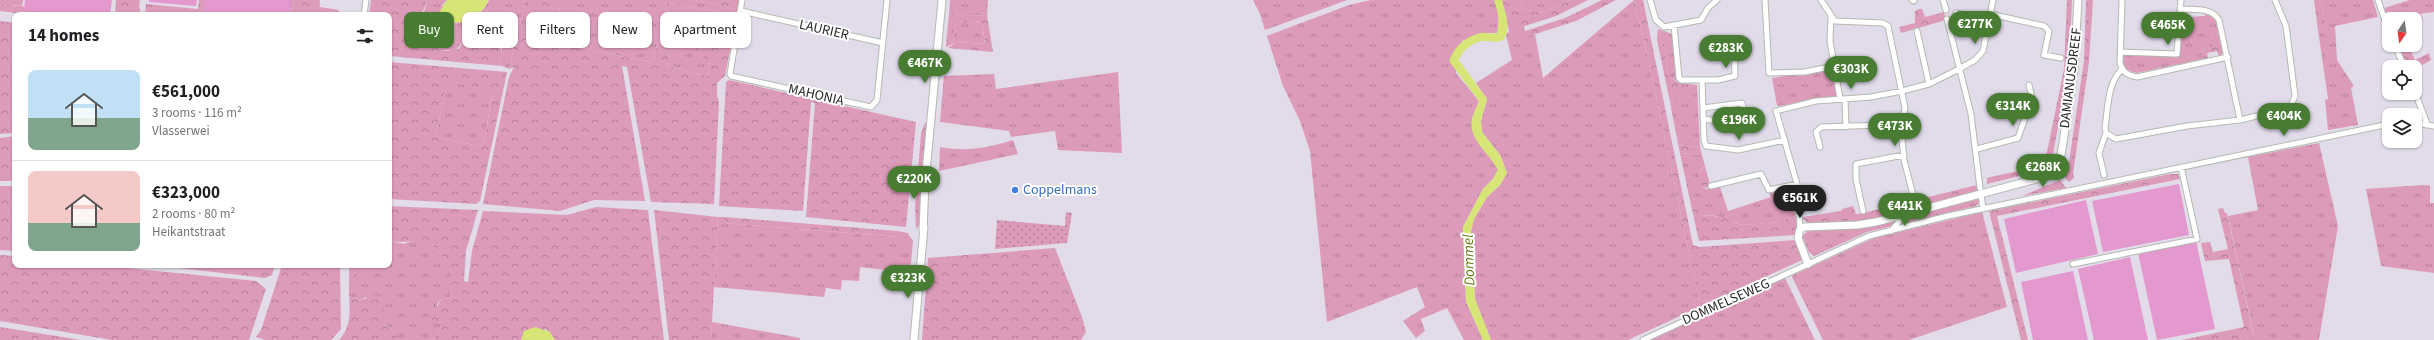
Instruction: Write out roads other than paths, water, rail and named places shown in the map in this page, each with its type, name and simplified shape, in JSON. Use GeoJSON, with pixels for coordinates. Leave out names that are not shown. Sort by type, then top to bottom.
{"type":"FeatureCollection","features":[{"type":"Feature","properties":{"kind":"street"},"geometry":{"type":"LineString","coordinates":[[364,12],[366,0]]}},
{"type":"Feature","properties":{"kind":"street","name":"MAHONIA"},"geometry":{"type":"LineString","coordinates":[[742,0],[730,74],[731,76],[871,107],[877,100],[887,0]]}},
{"type":"Feature","properties":{"kind":"street"},"geometry":{"type":"LineString","coordinates":[[914,340],[942,0]]}},
{"type":"Feature","properties":{"kind":"street"},"geometry":{"type":"LineString","coordinates":[[1650,0],[1659,23],[1664,27],[1701,20],[1708,8],[1717,0]]}},
{"type":"Feature","properties":{"kind":"street"},"geometry":{"type":"LineString","coordinates":[[1765,0],[1769,73],[1805,72],[1834,66]]}},
{"type":"Feature","properties":{"kind":"street"},"geometry":{"type":"LineString","coordinates":[[1820,0],[1835,21],[1883,23],[1888,26],[1905,108],[1901,129],[1904,155],[1914,199]]}},
{"type":"Feature","properties":{"kind":"street"},"geometry":{"type":"LineString","coordinates":[[1943,0],[1946,10]]}},
{"type":"Feature","properties":{"kind":"street"},"geometry":{"type":"LineString","coordinates":[[1808,264],[1798,238],[1800,229],[1797,184],[1776,111],[1816,101],[1902,91],[1929,84],[1960,69],[1975,60],[1983,51],[1993,0]]}},
{"type":"Feature","properties":{"kind":"street","name":"DAMIANUSDREEF"},"geometry":{"type":"LineString","coordinates":[[1800,229],[1808,226],[1857,226],[1980,192],[2041,179],[2060,156],[2074,70],[2078,0]]}},
{"type":"Feature","properties":{"kind":"street"},"geometry":{"type":"LineString","coordinates":[[2122,0],[2120,52],[2122,69],[2129,76],[2137,76],[2228,57]]}},
{"type":"Feature","properties":{"kind":"street"},"geometry":{"type":"LineString","coordinates":[[2120,52],[2177,54],[2181,0]]}},
{"type":"Feature","properties":{"kind":"street"},"geometry":{"type":"LineString","coordinates":[[2106,133],[2116,139],[2124,139],[2188,126],[2240,120],[2290,108],[2293,105],[2295,96],[2286,26],[2275,0]]}},
{"type":"Feature","properties":{"kind":"street"},"geometry":{"type":"LineString","coordinates":[[2378,0],[2382,12]]}},
{"type":"Feature","properties":{"kind":"street"},"geometry":{"type":"LineString","coordinates":[[2180,9],[2209,10],[2215,13],[2220,20],[2240,120]]}},
{"type":"Feature","properties":{"kind":"street","name":"LAURIER"},"geometry":{"type":"LineString","coordinates":[[741,11],[883,43]]}},
{"type":"Feature","properties":{"kind":"street"},"geometry":{"type":"LineString","coordinates":[[1956,13],[2044,26],[2049,31],[2044,55],[2061,58]]}},
{"type":"Feature","properties":{"kind":"street"},"geometry":{"type":"LineString","coordinates":[[1831,17],[1830,41],[1846,127]]}},
{"type":"Feature","properties":{"kind":"street"},"geometry":{"type":"LineString","coordinates":[[1947,19],[1971,114],[1977,149],[1980,192],[1983,209]]}},
{"type":"Feature","properties":{"kind":"street"},"geometry":{"type":"LineString","coordinates":[[1674,25],[1679,78],[1681,80],[1718,80],[1735,76],[1734,45],[1718,44]]}},
{"type":"Feature","properties":{"kind":"street"},"geometry":{"type":"LineString","coordinates":[[1917,31],[1929,84]]}},
{"type":"Feature","properties":{"kind":"street"},"geometry":{"type":"LineString","coordinates":[[2104,175],[2099,153],[2106,133],[2105,128],[2111,85],[2115,76],[2122,69]]}},
{"type":"Feature","properties":{"kind":"street"},"geometry":{"type":"LineString","coordinates":[[1702,80],[1703,119],[1706,146],[1738,150],[1785,140]]}},
{"type":"Feature","properties":{"kind":"street"},"geometry":{"type":"LineString","coordinates":[[1977,149],[2018,138],[2032,98],[2029,84]]}},
{"type":"Feature","properties":{"kind":"street"},"geometry":{"type":"LineString","coordinates":[[2418,100],[2427,124]]}},
{"type":"Feature","properties":{"kind":"street"},"geometry":{"type":"LineString","coordinates":[[1703,108],[1742,103],[1748,120],[1732,122],[1703,119]]}},
{"type":"Feature","properties":{"kind":"street"},"geometry":{"type":"LineString","coordinates":[[2422,124],[2434,126]]}},
{"type":"Feature","properties":{"kind":"street"},"geometry":{"type":"LineString","coordinates":[[1820,147],[1816,132],[1818,129],[1884,125],[1901,129]]}},
{"type":"Feature","properties":{"kind":"street","name":"DOMMELSEWEG"},"geometry":{"type":"LineString","coordinates":[[1643,340],[1869,236],[1983,209],[2382,125]]}},
{"type":"Feature","properties":{"kind":"street"},"geometry":{"type":"LineString","coordinates":[[1863,211],[1856,179],[1856,164],[1904,155]]}},
{"type":"Feature","properties":{"kind":"street"},"geometry":{"type":"LineString","coordinates":[[2073,264],[2197,239],[2182,167]]}},
{"type":"Feature","properties":{"kind":"street"},"geometry":{"type":"LineString","coordinates":[[1711,186],[1761,174],[1769,190],[1797,184]]}},
{"type":"Feature","properties":{"kind":"street"},"geometry":{"type":"LineString","coordinates":[[1891,230],[1906,213]]}},
{"type":"Feature","properties":{"kind":"water"},"geometry":{"type":"Polygon","coordinates":[[[447,0],[489,0],[481,12],[462,12],[462,22],[454,23],[454,12],[440,11],[447,0]]]}},
{"type":"Feature","properties":{"kind":"water","name":"Dommel"},"geometry":{"type":"Polygon","coordinates":[[[1494,0],[1502,0],[1506,16],[1507,30],[1504,40],[1496,42],[1480,41],[1466,50],[1459,60],[1487,99],[1481,121],[1482,132],[1500,155],[1507,173],[1500,185],[1487,197],[1474,219],[1471,231],[1475,299],[1491,340],[1483,340],[1466,301],[1463,227],[1483,189],[1493,179],[1498,170],[1473,134],[1472,120],[1479,101],[1449,61],[1457,47],[1470,37],[1481,33],[1497,33],[1498,16],[1494,0]]]}},
{"type":"Feature","properties":{"kind":"water"},"geometry":{"type":"Polygon","coordinates":[[[535,327],[550,332],[555,340],[521,340],[524,331],[535,327]]]}},
{"type":"Feature","properties":{"kind":"place","name":"Coppelmans"},"geometry":{"type":"Point","coordinates":[1015,190]}}]}
